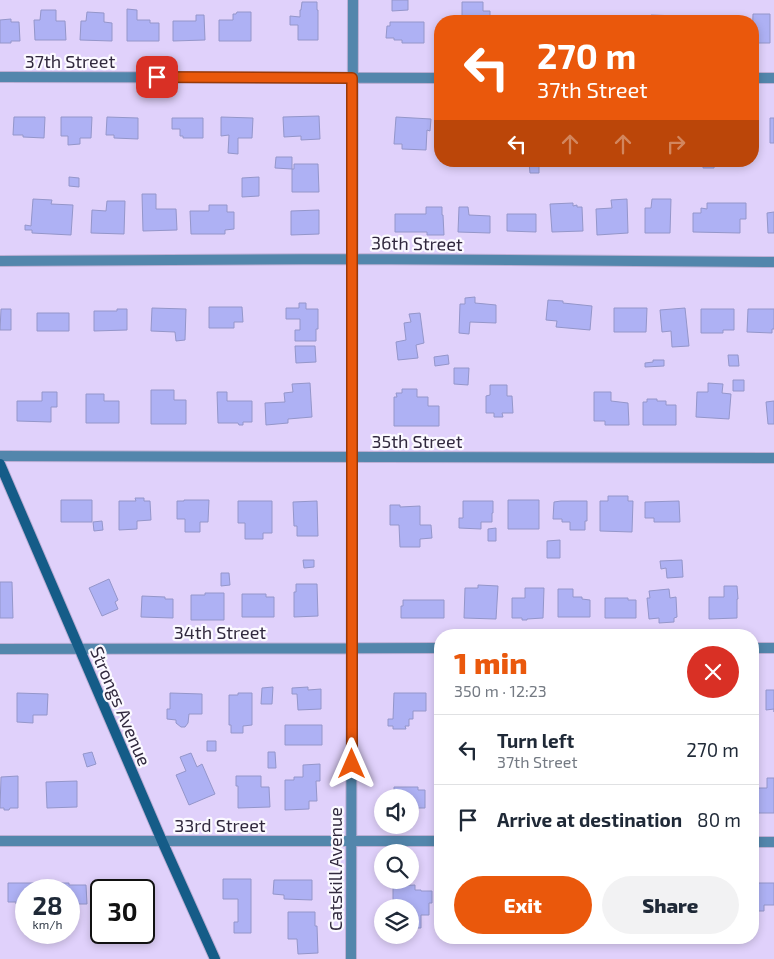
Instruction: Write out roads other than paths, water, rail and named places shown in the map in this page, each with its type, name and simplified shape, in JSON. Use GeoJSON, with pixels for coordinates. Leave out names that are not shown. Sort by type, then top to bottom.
{"type":"FeatureCollection","features":[{"type":"Feature","properties":{"kind":"street","name":"Catskill Avenue"},"geometry":{"type":"LineString","coordinates":[[351,959],[353,0]]}},
{"type":"Feature","properties":{"kind":"street","name":"37th Street"},"geometry":{"type":"LineString","coordinates":[[0,77],[434,78]]}},
{"type":"Feature","properties":{"kind":"street"},"geometry":{"type":"LineString","coordinates":[[759,78],[774,78]]}},
{"type":"Feature","properties":{"kind":"street","name":"36th Street"},"geometry":{"type":"LineString","coordinates":[[0,261],[352,259],[774,262]]}},
{"type":"Feature","properties":{"kind":"street","name":"35th Street"},"geometry":{"type":"LineString","coordinates":[[0,456],[774,458]]}},
{"type":"Feature","properties":{"kind":"street","name":"Strongs Avenue"},"geometry":{"type":"LineString","coordinates":[[0,464],[162,841],[215,959]]}},
{"type":"Feature","properties":{"kind":"street","name":"34th Street"},"geometry":{"type":"LineString","coordinates":[[0,649],[434,648]]}},
{"type":"Feature","properties":{"kind":"street"},"geometry":{"type":"LineString","coordinates":[[759,648],[774,648]]}},
{"type":"Feature","properties":{"kind":"street","name":"33rd Street"},"geometry":{"type":"LineString","coordinates":[[0,841],[434,841]]}},
{"type":"Feature","properties":{"kind":"street"},"geometry":{"type":"LineString","coordinates":[[759,842],[774,842]]}}]}
